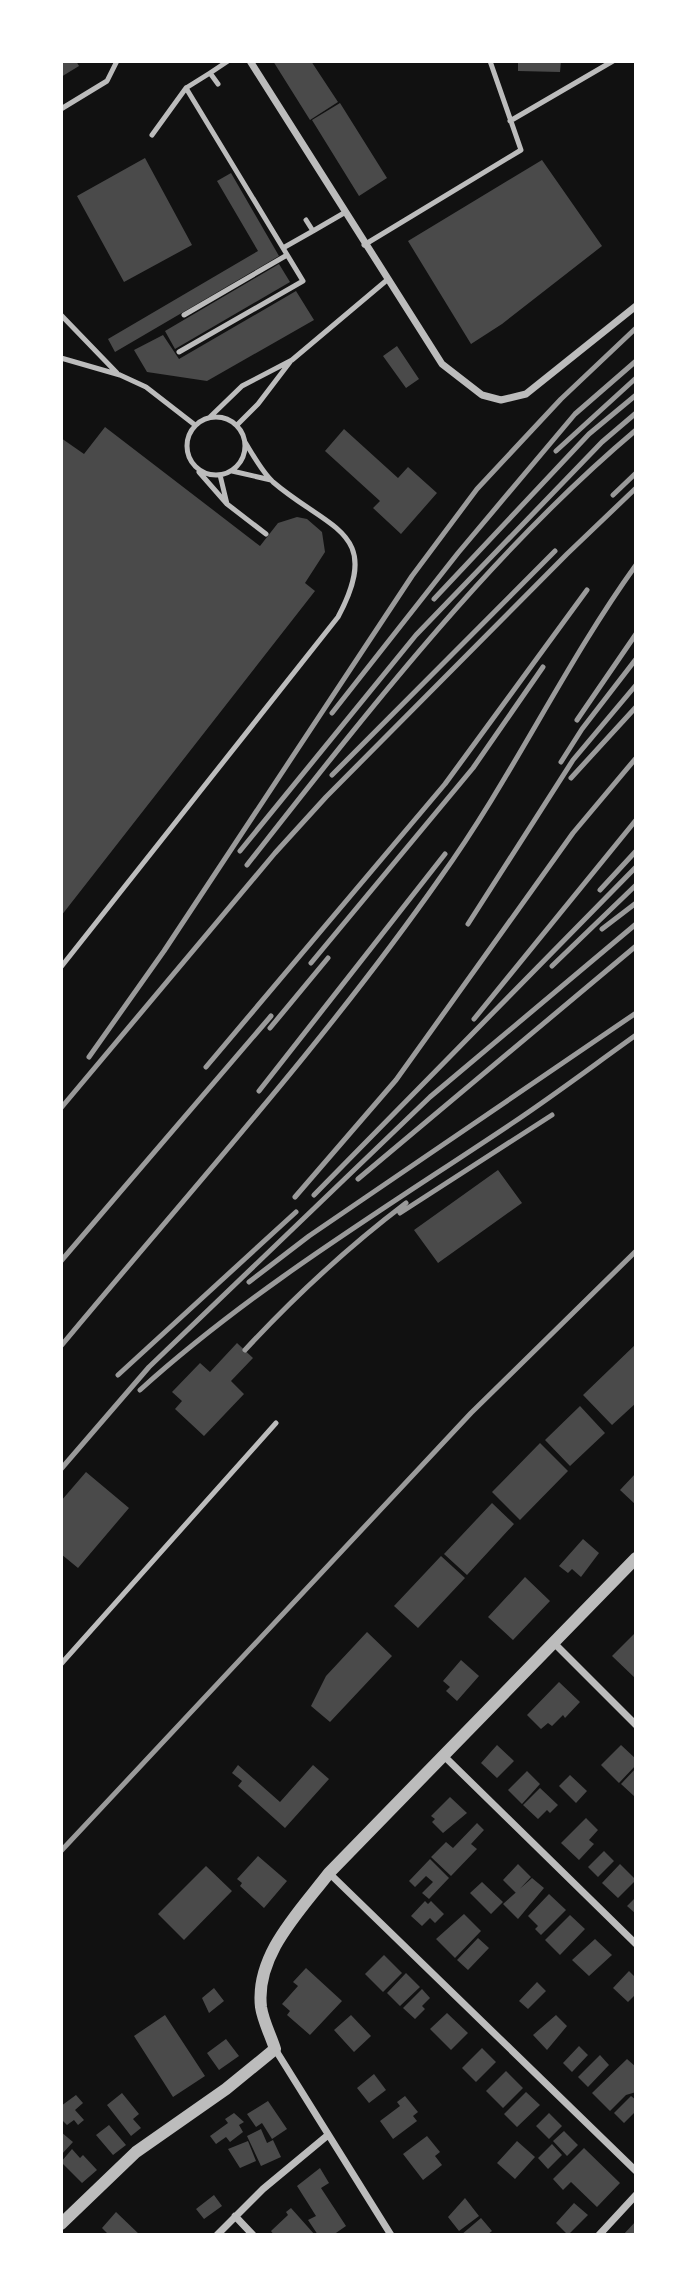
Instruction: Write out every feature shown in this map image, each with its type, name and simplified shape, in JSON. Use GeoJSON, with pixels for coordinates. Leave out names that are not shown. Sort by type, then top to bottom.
{"type":"FeatureCollection","features":[{"type":"Feature","properties":{"kind":"street"},"geometry":{"type":"LineString","coordinates":[[250,61],[364,245],[442,364],[482,395],[501,400],[526,394],[636,306]]}},
{"type":"Feature","properties":{"kind":"street"},"geometry":{"type":"LineString","coordinates":[[391,2235],[275,2049],[261,2007],[262,1973],[291,1923],[329,1873],[636,1558]]}},
{"type":"Feature","properties":{"kind":"street"},"geometry":{"type":"LineString","coordinates":[[554,1642],[636,1726]]}},
{"type":"Feature","properties":{"kind":"street"},"geometry":{"type":"LineString","coordinates":[[444,1756],[636,1944]]}},
{"type":"Feature","properties":{"kind":"street"},"geometry":{"type":"LineString","coordinates":[[329,1873],[636,2171]]}},
{"type":"Feature","properties":{"kind":"street"},"geometry":{"type":"LineString","coordinates":[[61,2224],[136,2152],[226,2089],[275,2049]]}},
{"type":"Feature","properties":{"kind":"street"},"geometry":{"type":"LineString","coordinates":[[217,2235],[328,2135]]}},
{"type":"Feature","properties":{"kind":"street"},"geometry":{"type":"LineString","coordinates":[[599,2235],[636,2196]]}},
{"type":"Feature","properties":{"kind":"street"},"geometry":{"type":"LineString","coordinates":[[235,2216],[253,2235]]}},
{"type":"Feature","properties":{"kind":"lane"},"geometry":{"type":"LineString","coordinates":[[61,110],[107,81],[117,61]]}},
{"type":"Feature","properties":{"kind":"lane"},"geometry":{"type":"LineString","coordinates":[[152,135],[186,88],[228,61]]}},
{"type":"Feature","properties":{"kind":"lane"},"geometry":{"type":"LineString","coordinates":[[364,245],[521,150],[490,61]]}},
{"type":"Feature","properties":{"kind":"lane"},"geometry":{"type":"LineString","coordinates":[[510,121],[614,61]]}},
{"type":"Feature","properties":{"kind":"lane"},"geometry":{"type":"LineString","coordinates":[[210,73],[218,85]]}},
{"type":"Feature","properties":{"kind":"lane"},"geometry":{"type":"LineString","coordinates":[[179,352],[303,281],[186,88]]}},
{"type":"Feature","properties":{"kind":"lane"},"geometry":{"type":"LineString","coordinates":[[283,248],[344,213]]}},
{"type":"Feature","properties":{"kind":"lane"},"geometry":{"type":"LineString","coordinates":[[306,220],[313,231]]}},
{"type":"Feature","properties":{"kind":"lane"},"geometry":{"type":"LineString","coordinates":[[184,315],[287,255]]}},
{"type":"Feature","properties":{"kind":"lane"},"geometry":{"type":"LineString","coordinates":[[266,534],[227,504],[188,457],[187,442],[195,425],[211,417],[242,386],[292,360],[387,281]]}},
{"type":"Feature","properties":{"kind":"lane"},"geometry":{"type":"LineString","coordinates":[[61,315],[120,375]]}},
{"type":"Feature","properties":{"kind":"lane"},"geometry":{"type":"LineString","coordinates":[[61,358],[120,375],[146,387],[195,425]]}},
{"type":"Feature","properties":{"kind":"lane"},"geometry":{"type":"LineString","coordinates":[[237,425],[258,404],[292,360]]}},
{"type":"Feature","properties":{"kind":"lane"},"geometry":{"type":"LineString","coordinates":[[61,967],[338,617],[354,587],[356,556],[345,535],[271,480],[245,442],[237,425],[225,418],[211,417]]}},
{"type":"Feature","properties":{"kind":"lane"},"geometry":{"type":"LineString","coordinates":[[232,471],[242,459],[245,442]]}},
{"type":"Feature","properties":{"kind":"lane"},"geometry":{"type":"LineString","coordinates":[[196,468],[209,475],[232,471],[271,480]]}},
{"type":"Feature","properties":{"kind":"lane"},"geometry":{"type":"LineString","coordinates":[[220,475],[227,504]]}},
{"type":"Feature","properties":{"kind":"lane"},"geometry":{"type":"LineString","coordinates":[[61,1664],[276,1423]]}},
{"type":"Feature","properties":{"kind":"building"},"geometry":{"type":"Polygon","coordinates":[[[61,61],[76,61],[79,66],[61,77],[61,61]]]}},
{"type":"Feature","properties":{"kind":"building"},"geometry":{"type":"Polygon","coordinates":[[[273,61],[311,61],[338,102],[310,120],[273,61]]]}},
{"type":"Feature","properties":{"kind":"building"},"geometry":{"type":"Polygon","coordinates":[[[518,61],[561,61],[560,72],[518,71],[518,61]]]}},
{"type":"Feature","properties":{"kind":"building"},"geometry":{"type":"Polygon","coordinates":[[[340,103],[387,178],[359,196],[312,120],[340,103]]]}},
{"type":"Feature","properties":{"kind":"building"},"geometry":{"type":"Polygon","coordinates":[[[145,158],[192,245],[124,282],[77,196],[145,158]]]}},
{"type":"Feature","properties":{"kind":"building"},"geometry":{"type":"Polygon","coordinates":[[[542,160],[602,246],[502,324],[471,344],[408,241],[542,160]]]}},
{"type":"Feature","properties":{"kind":"building"},"geometry":{"type":"Polygon","coordinates":[[[231,173],[279,256],[115,352],[108,339],[258,251],[217,181],[231,173]]]}},
{"type":"Feature","properties":{"kind":"building"},"geometry":{"type":"Polygon","coordinates":[[[279,264],[290,282],[175,349],[165,331],[279,264]]]}},
{"type":"Feature","properties":{"kind":"building"},"geometry":{"type":"Polygon","coordinates":[[[296,291],[314,320],[207,381],[147,372],[134,350],[163,335],[179,359],[296,291]]]}},
{"type":"Feature","properties":{"kind":"building"},"geometry":{"type":"Polygon","coordinates":[[[397,346],[419,379],[406,388],[383,356],[397,346]]]}},
{"type":"Feature","properties":{"kind":"building"},"geometry":{"type":"Polygon","coordinates":[[[105,427],[260,546],[278,523],[297,517],[307,519],[322,532],[325,552],[305,583],[315,591],[61,916],[61,438],[84,454],[105,427]]]}},
{"type":"Feature","properties":{"kind":"building"},"geometry":{"type":"Polygon","coordinates":[[[344,429],[398,478],[408,467],[437,493],[401,534],[373,508],[380,501],[325,451],[344,429]]]}},
{"type":"Feature","properties":{"kind":"building"},"geometry":{"type":"Polygon","coordinates":[[[498,1170],[522,1203],[438,1263],[414,1230],[498,1170]]]}},
{"type":"Feature","properties":{"kind":"building"},"geometry":{"type":"Polygon","coordinates":[[[237,1343],[253,1358],[231,1381],[244,1394],[204,1436],[175,1409],[182,1401],[172,1392],[200,1363],[210,1372],[237,1343]]]}},
{"type":"Feature","properties":{"kind":"building"},"geometry":{"type":"Polygon","coordinates":[[[636,1344],[636,1403],[612,1425],[583,1395],[636,1344]]]}},
{"type":"Feature","properties":{"kind":"building"},"geometry":{"type":"Polygon","coordinates":[[[580,1406],[605,1433],[570,1466],[545,1440],[580,1406]]]}},
{"type":"Feature","properties":{"kind":"building"},"geometry":{"type":"Polygon","coordinates":[[[540,1443],[568,1471],[520,1520],[492,1492],[540,1443]]]}},
{"type":"Feature","properties":{"kind":"building"},"geometry":{"type":"Polygon","coordinates":[[[86,1472],[129,1508],[78,1568],[61,1554],[61,1501],[86,1472]]]}},
{"type":"Feature","properties":{"kind":"building"},"geometry":{"type":"Polygon","coordinates":[[[636,1473],[636,1505],[620,1490],[636,1473]]]}},
{"type":"Feature","properties":{"kind":"building"},"geometry":{"type":"Polygon","coordinates":[[[492,1503],[514,1524],[467,1575],[444,1554],[492,1503]]]}},
{"type":"Feature","properties":{"kind":"building"},"geometry":{"type":"Polygon","coordinates":[[[583,1539],[599,1553],[581,1577],[572,1569],[568,1573],[559,1566],[583,1539]]]}},
{"type":"Feature","properties":{"kind":"building"},"geometry":{"type":"Polygon","coordinates":[[[441,1556],[465,1578],[418,1628],[394,1606],[441,1556]]]}},
{"type":"Feature","properties":{"kind":"building"},"geometry":{"type":"Polygon","coordinates":[[[525,1577],[550,1601],[513,1640],[488,1617],[525,1577]]]}},
{"type":"Feature","properties":{"kind":"building"},"geometry":{"type":"Polygon","coordinates":[[[367,1632],[392,1656],[330,1722],[311,1706],[326,1676],[367,1632]]]}},
{"type":"Feature","properties":{"kind":"building"},"geometry":{"type":"Polygon","coordinates":[[[636,1632],[636,1679],[612,1656],[636,1632]]]}},
{"type":"Feature","properties":{"kind":"building"},"geometry":{"type":"Polygon","coordinates":[[[461,1660],[479,1676],[457,1701],[446,1691],[450,1687],[443,1681],[461,1660]]]}},
{"type":"Feature","properties":{"kind":"building"},"geometry":{"type":"Polygon","coordinates":[[[559,1682],[580,1702],[565,1718],[563,1715],[552,1726],[548,1723],[541,1729],[527,1715],[559,1682]]]}},
{"type":"Feature","properties":{"kind":"building"},"geometry":{"type":"Polygon","coordinates":[[[497,1745],[514,1761],[497,1778],[481,1763],[497,1745]]]}},
{"type":"Feature","properties":{"kind":"building"},"geometry":{"type":"Polygon","coordinates":[[[621,1745],[636,1759],[636,1765],[619,1783],[601,1765],[621,1745]]]}},
{"type":"Feature","properties":{"kind":"building"},"geometry":{"type":"Polygon","coordinates":[[[238,1765],[280,1802],[313,1765],[329,1779],[285,1828],[238,1786],[242,1781],[232,1773],[238,1765]]]}},
{"type":"Feature","properties":{"kind":"building"},"geometry":{"type":"Polygon","coordinates":[[[636,1768],[636,1794],[634,1796],[621,1784],[636,1768]]]}},
{"type":"Feature","properties":{"kind":"building"},"geometry":{"type":"Polygon","coordinates":[[[527,1771],[540,1784],[522,1804],[508,1790],[527,1771]]]}},
{"type":"Feature","properties":{"kind":"building"},"geometry":{"type":"Polygon","coordinates":[[[570,1775],[587,1791],[576,1803],[559,1786],[570,1775]]]}},
{"type":"Feature","properties":{"kind":"building"},"geometry":{"type":"Polygon","coordinates":[[[540,1788],[558,1805],[550,1813],[547,1810],[538,1819],[523,1805],[540,1788]]]}},
{"type":"Feature","properties":{"kind":"building"},"geometry":{"type":"Polygon","coordinates":[[[450,1797],[467,1813],[443,1833],[432,1822],[435,1819],[431,1816],[450,1797]]]}},
{"type":"Feature","properties":{"kind":"building"},"geometry":{"type":"Polygon","coordinates":[[[586,1818],[598,1830],[589,1840],[594,1844],[579,1860],[561,1843],[586,1818]]]}},
{"type":"Feature","properties":{"kind":"building"},"geometry":{"type":"Polygon","coordinates":[[[477,1823],[484,1830],[471,1844],[477,1849],[451,1876],[431,1857],[446,1842],[453,1848],[477,1823]]]}},
{"type":"Feature","properties":{"kind":"building"},"geometry":{"type":"Polygon","coordinates":[[[604,1851],[614,1861],[598,1877],[588,1867],[604,1851]]]}},
{"type":"Feature","properties":{"kind":"building"},"geometry":{"type":"Polygon","coordinates":[[[258,1856],[287,1881],[264,1908],[240,1886],[242,1883],[237,1879],[258,1856]]]}},
{"type":"Feature","properties":{"kind":"building"},"geometry":{"type":"Polygon","coordinates":[[[430,1859],[449,1878],[429,1899],[422,1893],[433,1882],[426,1876],[415,1887],[409,1881],[430,1859]]]}},
{"type":"Feature","properties":{"kind":"building"},"geometry":{"type":"Polygon","coordinates":[[[518,1864],[531,1877],[516,1893],[503,1880],[518,1864]]]}},
{"type":"Feature","properties":{"kind":"building"},"geometry":{"type":"Polygon","coordinates":[[[620,1864],[636,1880],[618,1898],[602,1883],[620,1864]]]}},
{"type":"Feature","properties":{"kind":"building"},"geometry":{"type":"Polygon","coordinates":[[[206,1866],[232,1891],[184,1940],[158,1914],[206,1866]]]}},
{"type":"Feature","properties":{"kind":"building"},"geometry":{"type":"Polygon","coordinates":[[[532,1878],[544,1888],[518,1919],[503,1904],[532,1878]]]}},
{"type":"Feature","properties":{"kind":"building"},"geometry":{"type":"Polygon","coordinates":[[[482,1882],[503,1902],[491,1914],[470,1893],[482,1882]]]}},
{"type":"Feature","properties":{"kind":"building"},"geometry":{"type":"Polygon","coordinates":[[[549,1894],[566,1910],[541,1935],[535,1929],[538,1926],[528,1916],[549,1894]]]}},
{"type":"Feature","properties":{"kind":"building"},"geometry":{"type":"Polygon","coordinates":[[[636,1897],[636,1914],[627,1906],[636,1897]]]}},
{"type":"Feature","properties":{"kind":"building"},"geometry":{"type":"Polygon","coordinates":[[[425,1901],[428,1904],[431,1901],[444,1914],[435,1923],[430,1918],[422,1926],[411,1916],[425,1901]]]}},
{"type":"Feature","properties":{"kind":"building"},"geometry":{"type":"Polygon","coordinates":[[[464,1914],[481,1931],[455,1958],[436,1939],[464,1914]]]}},
{"type":"Feature","properties":{"kind":"building"},"geometry":{"type":"Polygon","coordinates":[[[570,1915],[585,1929],[560,1955],[545,1940],[570,1915]]]}},
{"type":"Feature","properties":{"kind":"building"},"geometry":{"type":"Polygon","coordinates":[[[478,1938],[489,1948],[468,1970],[457,1960],[478,1938]]]}},
{"type":"Feature","properties":{"kind":"building"},"geometry":{"type":"Polygon","coordinates":[[[595,1939],[612,1955],[589,1976],[572,1960],[595,1939]]]}},
{"type":"Feature","properties":{"kind":"building"},"geometry":{"type":"Polygon","coordinates":[[[384,1955],[402,1973],[383,1992],[365,1974],[384,1955]]]}},
{"type":"Feature","properties":{"kind":"building"},"geometry":{"type":"Polygon","coordinates":[[[306,1968],[342,2001],[310,2035],[287,2015],[290,2011],[282,2004],[298,1986],[293,1982],[306,1968]]]}},
{"type":"Feature","properties":{"kind":"building"},"geometry":{"type":"Polygon","coordinates":[[[629,1971],[636,1978],[636,1994],[628,2002],[613,1988],[629,1971]]]}},
{"type":"Feature","properties":{"kind":"building"},"geometry":{"type":"Polygon","coordinates":[[[406,1973],[420,1987],[400,2006],[387,1993],[406,1973]]]}},
{"type":"Feature","properties":{"kind":"building"},"geometry":{"type":"Polygon","coordinates":[[[537,1982],[546,1991],[528,2009],[519,2001],[537,1982]]]}},
{"type":"Feature","properties":{"kind":"building"},"geometry":{"type":"Polygon","coordinates":[[[214,1988],[224,2001],[209,2013],[202,1998],[214,1988]]]}},
{"type":"Feature","properties":{"kind":"building"},"geometry":{"type":"Polygon","coordinates":[[[422,1989],[430,1998],[422,2006],[425,2009],[415,2019],[403,2008],[422,1989]]]}},
{"type":"Feature","properties":{"kind":"building"},"geometry":{"type":"Polygon","coordinates":[[[447,2013],[468,2033],[451,2050],[430,2029],[447,2013]]]}},
{"type":"Feature","properties":{"kind":"building"},"geometry":{"type":"Polygon","coordinates":[[[165,2015],[205,2076],[173,2097],[134,2036],[165,2015]]]}},
{"type":"Feature","properties":{"kind":"building"},"geometry":{"type":"Polygon","coordinates":[[[351,2015],[371,2036],[354,2052],[334,2030],[351,2015]]]}},
{"type":"Feature","properties":{"kind":"building"},"geometry":{"type":"Polygon","coordinates":[[[556,2015],[567,2026],[547,2050],[533,2035],[556,2015]]]}},
{"type":"Feature","properties":{"kind":"building"},"geometry":{"type":"Polygon","coordinates":[[[226,2039],[239,2056],[219,2070],[207,2053],[226,2039]]]}},
{"type":"Feature","properties":{"kind":"building"},"geometry":{"type":"Polygon","coordinates":[[[579,2046],[588,2055],[572,2072],[563,2063],[579,2046]]]}},
{"type":"Feature","properties":{"kind":"building"},"geometry":{"type":"Polygon","coordinates":[[[482,2048],[496,2062],[476,2082],[462,2068],[482,2048]]]}},
{"type":"Feature","properties":{"kind":"building"},"geometry":{"type":"Polygon","coordinates":[[[600,2055],[609,2065],[588,2087],[578,2077],[600,2055]]]}},
{"type":"Feature","properties":{"kind":"building"},"geometry":{"type":"Polygon","coordinates":[[[627,2059],[636,2067],[636,2092],[626,2095],[610,2111],[592,2093],[627,2059]]]}},
{"type":"Feature","properties":{"kind":"building"},"geometry":{"type":"Polygon","coordinates":[[[506,2071],[523,2088],[503,2108],[486,2091],[506,2071]]]}},
{"type":"Feature","properties":{"kind":"building"},"geometry":{"type":"Polygon","coordinates":[[[374,2074],[386,2090],[369,2103],[357,2088],[374,2074]]]}},
{"type":"Feature","properties":{"kind":"building"},"geometry":{"type":"Polygon","coordinates":[[[526,2092],[540,2105],[517,2127],[504,2114],[526,2092]]]}},
{"type":"Feature","properties":{"kind":"building"},"geometry":{"type":"Polygon","coordinates":[[[122,2093],[139,2114],[133,2119],[141,2128],[131,2136],[107,2105],[122,2093]]]}},
{"type":"Feature","properties":{"kind":"building"},"geometry":{"type":"Polygon","coordinates":[[[76,2095],[83,2103],[75,2110],[84,2120],[78,2125],[74,2120],[67,2125],[61,2119],[61,2106],[76,2095]]]}},
{"type":"Feature","properties":{"kind":"building"},"geometry":{"type":"Polygon","coordinates":[[[405,2096],[418,2112],[413,2116],[417,2121],[393,2139],[380,2121],[400,2106],[397,2102],[405,2096]]]}},
{"type":"Feature","properties":{"kind":"building"},"geometry":{"type":"Polygon","coordinates":[[[631,2096],[636,2100],[636,2111],[624,2123],[614,2113],[631,2096]]]}},
{"type":"Feature","properties":{"kind":"building"},"geometry":{"type":"Polygon","coordinates":[[[268,2101],[287,2129],[272,2139],[262,2123],[256,2127],[247,2114],[268,2101]]]}},
{"type":"Feature","properties":{"kind":"building"},"geometry":{"type":"Polygon","coordinates":[[[234,2113],[244,2122],[239,2125],[243,2132],[230,2142],[226,2137],[216,2144],[210,2136],[228,2123],[225,2119],[234,2113]]]}},
{"type":"Feature","properties":{"kind":"building"},"geometry":{"type":"Polygon","coordinates":[[[549,2113],[562,2126],[549,2139],[536,2126],[549,2113]]]}},
{"type":"Feature","properties":{"kind":"building"},"geometry":{"type":"Polygon","coordinates":[[[109,2125],[126,2145],[113,2155],[96,2135],[109,2125]]]}},
{"type":"Feature","properties":{"kind":"building"},"geometry":{"type":"Polygon","coordinates":[[[261,2129],[267,2143],[273,2140],[281,2157],[261,2166],[247,2136],[261,2129]]]}},
{"type":"Feature","properties":{"kind":"building"},"geometry":{"type":"Polygon","coordinates":[[[564,2131],[578,2145],[567,2156],[553,2141],[564,2131]]]}},
{"type":"Feature","properties":{"kind":"building"},"geometry":{"type":"Polygon","coordinates":[[[61,2132],[73,2142],[61,2155],[61,2132]]]}},
{"type":"Feature","properties":{"kind":"building"},"geometry":{"type":"Polygon","coordinates":[[[427,2136],[440,2152],[435,2156],[442,2165],[423,2180],[403,2154],[427,2136]]]}},
{"type":"Feature","properties":{"kind":"building"},"geometry":{"type":"Polygon","coordinates":[[[248,2141],[256,2161],[240,2168],[228,2149],[248,2141]]]}},
{"type":"Feature","properties":{"kind":"building"},"geometry":{"type":"Polygon","coordinates":[[[517,2141],[535,2157],[515,2179],[497,2163],[517,2141]]]}},
{"type":"Feature","properties":{"kind":"building"},"geometry":{"type":"Polygon","coordinates":[[[552,2144],[562,2155],[548,2169],[538,2158],[552,2144]]]}},
{"type":"Feature","properties":{"kind":"building"},"geometry":{"type":"Polygon","coordinates":[[[584,2148],[620,2183],[597,2207],[571,2182],[563,2190],[553,2179],[584,2148]]]}},
{"type":"Feature","properties":{"kind":"building"},"geometry":{"type":"Polygon","coordinates":[[[72,2149],[80,2158],[83,2155],[97,2170],[82,2183],[61,2162],[72,2149]]]}},
{"type":"Feature","properties":{"kind":"building"},"geometry":{"type":"Polygon","coordinates":[[[320,2168],[329,2183],[321,2188],[346,2226],[333,2235],[318,2235],[308,2220],[316,2216],[297,2186],[320,2168]]]}},
{"type":"Feature","properties":{"kind":"building"},"geometry":{"type":"Polygon","coordinates":[[[214,2195],[222,2206],[204,2219],[196,2209],[214,2195]]]}},
{"type":"Feature","properties":{"kind":"building"},"geometry":{"type":"Polygon","coordinates":[[[465,2198],[479,2216],[459,2231],[448,2217],[465,2198]]]}},
{"type":"Feature","properties":{"kind":"building"},"geometry":{"type":"Polygon","coordinates":[[[574,2203],[588,2215],[568,2235],[556,2223],[574,2203]]]}},
{"type":"Feature","properties":{"kind":"building"},"geometry":{"type":"Polygon","coordinates":[[[291,2208],[315,2235],[274,2235],[271,2231],[288,2215],[286,2212],[291,2208]]]}},
{"type":"Feature","properties":{"kind":"building"},"geometry":{"type":"Polygon","coordinates":[[[116,2212],[140,2235],[109,2235],[102,2228],[116,2212]]]}},
{"type":"Feature","properties":{"kind":"building"},"geometry":{"type":"Polygon","coordinates":[[[481,2218],[492,2231],[487,2235],[461,2235],[481,2218]]]}},
{"type":"Feature","properties":{"kind":"building"},"geometry":{"type":"Polygon","coordinates":[[[636,2221],[636,2235],[623,2235],[636,2221]]]}},
{"type":"Feature","properties":{"kind":"railway"},"geometry":{"type":"LineString","coordinates":[[89,1057],[164,951],[412,576],[477,489],[561,399],[636,328]]}},
{"type":"Feature","properties":{"kind":"railway"},"geometry":{"type":"LineString","coordinates":[[332,713],[458,553],[575,414],[636,361]]}},
{"type":"Feature","properties":{"kind":"railway"},"geometry":{"type":"LineString","coordinates":[[556,451],[636,378]]}},
{"type":"Feature","properties":{"kind":"railway"},"geometry":{"type":"LineString","coordinates":[[434,599],[589,434],[636,395]]}},
{"type":"Feature","properties":{"kind":"railway"},"geometry":{"type":"LineString","coordinates":[[240,851],[416,635],[602,442],[636,413]]}},
{"type":"Feature","properties":{"kind":"railway"},"geometry":{"type":"LineString","coordinates":[[247,865],[383,694],[480,582],[582,478],[636,430]]}},
{"type":"Feature","properties":{"kind":"railway"},"geometry":{"type":"LineString","coordinates":[[613,495],[636,473]]}},
{"type":"Feature","properties":{"kind":"railway"},"geometry":{"type":"LineString","coordinates":[[61,1108],[275,853],[326,797],[636,488]]}},
{"type":"Feature","properties":{"kind":"railway"},"geometry":{"type":"LineString","coordinates":[[332,775],[555,551]]}},
{"type":"Feature","properties":{"kind":"railway"},"geometry":{"type":"LineString","coordinates":[[61,1346],[303,1058],[396,939],[466,840],[585,642],[636,565]]}},
{"type":"Feature","properties":{"kind":"railway"},"geometry":{"type":"LineString","coordinates":[[206,1067],[445,784],[587,590]]}},
{"type":"Feature","properties":{"kind":"railway"},"geometry":{"type":"LineString","coordinates":[[577,720],[636,634]]}},
{"type":"Feature","properties":{"kind":"railway"},"geometry":{"type":"LineString","coordinates":[[561,762],[582,729],[636,659]]}},
{"type":"Feature","properties":{"kind":"railway"},"geometry":{"type":"LineString","coordinates":[[311,963],[473,768],[543,667]]}},
{"type":"Feature","properties":{"kind":"railway"},"geometry":{"type":"LineString","coordinates":[[468,924],[573,760],[636,685]]}},
{"type":"Feature","properties":{"kind":"railway"},"geometry":{"type":"LineString","coordinates":[[571,778],[636,707]]}},
{"type":"Feature","properties":{"kind":"railway"},"geometry":{"type":"LineString","coordinates":[[295,1197],[396,1080],[573,833],[636,758]]}},
{"type":"Feature","properties":{"kind":"railway"},"geometry":{"type":"LineString","coordinates":[[474,1019],[636,820]]}},
{"type":"Feature","properties":{"kind":"railway"},"geometry":{"type":"LineString","coordinates":[[600,890],[636,851]]}},
{"type":"Feature","properties":{"kind":"railway"},"geometry":{"type":"LineString","coordinates":[[259,1091],[445,854]]}},
{"type":"Feature","properties":{"kind":"railway"},"geometry":{"type":"LineString","coordinates":[[314,1195],[636,867]]}},
{"type":"Feature","properties":{"kind":"railway"},"geometry":{"type":"LineString","coordinates":[[552,966],[636,885]]}},
{"type":"Feature","properties":{"kind":"railway"},"geometry":{"type":"LineString","coordinates":[[602,929],[636,903]]}},
{"type":"Feature","properties":{"kind":"railway"},"geometry":{"type":"LineString","coordinates":[[61,1469],[149,1367],[430,1097],[636,924]]}},
{"type":"Feature","properties":{"kind":"railway"},"geometry":{"type":"LineString","coordinates":[[358,1179],[636,946]]}},
{"type":"Feature","properties":{"kind":"railway"},"geometry":{"type":"LineString","coordinates":[[270,1028],[328,958]]}},
{"type":"Feature","properties":{"kind":"railway"},"geometry":{"type":"LineString","coordinates":[[249,1282],[309,1236],[636,1013]]}},
{"type":"Feature","properties":{"kind":"railway"},"geometry":{"type":"LineString","coordinates":[[61,1261],[271,1016]]}},
{"type":"Feature","properties":{"kind":"railway"},"geometry":{"type":"LineString","coordinates":[[140,1390],[228,1317],[274,1283],[527,1113],[636,1035]]}},
{"type":"Feature","properties":{"kind":"railway"},"geometry":{"type":"LineString","coordinates":[[400,1213],[552,1115]]}},
{"type":"Feature","properties":{"kind":"railway"},"geometry":{"type":"LineString","coordinates":[[245,1350],[322,1273],[406,1203]]}},
{"type":"Feature","properties":{"kind":"railway"},"geometry":{"type":"LineString","coordinates":[[118,1375],[296,1212]]}},
{"type":"Feature","properties":{"kind":"railway"},"geometry":{"type":"LineString","coordinates":[[61,1851],[471,1413],[636,1251]]}}]}
